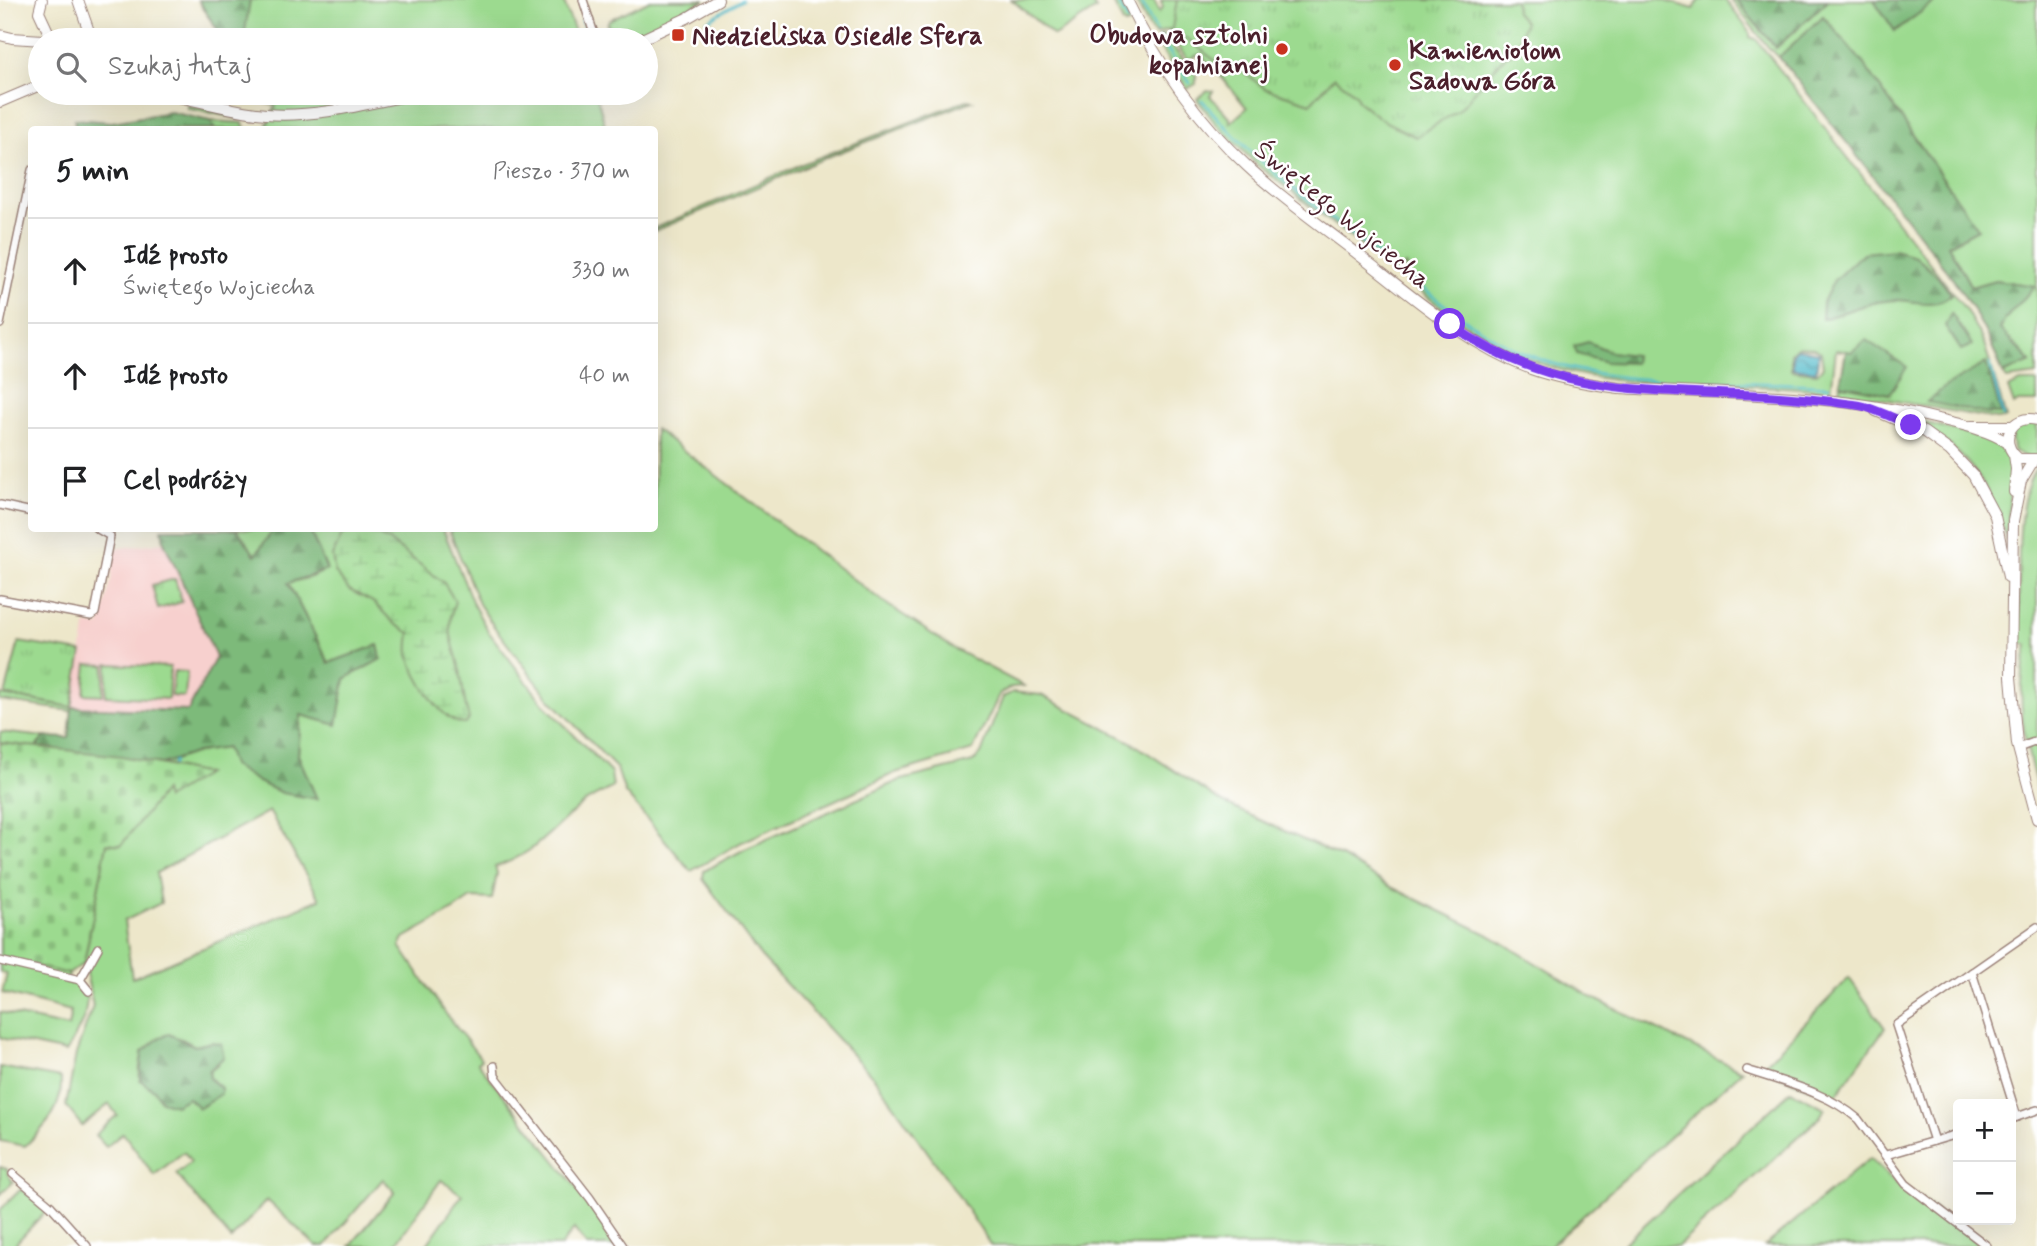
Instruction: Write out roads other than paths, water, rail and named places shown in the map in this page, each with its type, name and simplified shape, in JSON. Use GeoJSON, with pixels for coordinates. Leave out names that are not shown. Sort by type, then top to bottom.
{"type":"FeatureCollection","features":[{"type":"Feature","properties":{"kind":"street"},"geometry":{"type":"LineString","coordinates":[[42,0],[39,12],[45,28]]}},
{"type":"Feature","properties":{"kind":"street"},"geometry":{"type":"LineString","coordinates":[[78,0],[88,28]]}},
{"type":"Feature","properties":{"kind":"street"},"geometry":{"type":"LineString","coordinates":[[583,0],[592,28]]}},
{"type":"Feature","properties":{"kind":"street"},"geometry":{"type":"LineString","coordinates":[[658,32],[718,0]]}},
{"type":"Feature","properties":{"kind":"street","name":"Świętego Wojciecha"},"geometry":{"type":"LineString","coordinates":[[1126,0],[1147,41],[1175,85],[1207,126],[1237,157],[1287,199],[1481,345],[1531,369],[1592,385],[1782,396],[1913,412],[1971,426],[2008,443]]}},
{"type":"Feature","properties":{"kind":"street"},"geometry":{"type":"LineString","coordinates":[[0,35],[28,39]]}},
{"type":"Feature","properties":{"kind":"street"},"geometry":{"type":"LineString","coordinates":[[0,102],[28,90]]}},
{"type":"Feature","properties":{"kind":"street"},"geometry":{"type":"LineString","coordinates":[[213,105],[236,110],[288,114],[359,105]]}},
{"type":"Feature","properties":{"kind":"street"},"geometry":{"type":"LineString","coordinates":[[0,324],[28,189]]}},
{"type":"Feature","properties":{"kind":"street"},"geometry":{"type":"LineString","coordinates":[[1865,406],[1924,432],[1950,451],[1973,475],[1998,524],[2012,594]]}},
{"type":"Feature","properties":{"kind":"street","name":"Świętego Wojciecha"},"geometry":{"type":"LineString","coordinates":[[1971,426],[2012,426],[2026,418],[2037,420]]}},
{"type":"Feature","properties":{"kind":"street"},"geometry":{"type":"LineString","coordinates":[[2012,426],[2008,443],[2016,461],[2011,677],[2018,748],[2037,819]]}},
{"type":"Feature","properties":{"kind":"street"},"geometry":{"type":"LineString","coordinates":[[2014,455],[2019,459],[2035,460]]}},
{"type":"Feature","properties":{"kind":"street"},"geometry":{"type":"LineString","coordinates":[[2015,503],[2021,481],[2035,460]]}},
{"type":"Feature","properties":{"kind":"street"},"geometry":{"type":"LineString","coordinates":[[0,505],[28,511]]}},
{"type":"Feature","properties":{"kind":"street"},"geometry":{"type":"LineString","coordinates":[[0,598],[91,616],[95,613],[110,536],[103,532]]}},
{"type":"Feature","properties":{"kind":"street"},"geometry":{"type":"LineString","coordinates":[[2018,748],[2037,741]]}},
{"type":"Feature","properties":{"kind":"street"},"geometry":{"type":"LineString","coordinates":[[1934,1141],[1896,1025],[2037,927]]}},
{"type":"Feature","properties":{"kind":"street"},"geometry":{"type":"LineString","coordinates":[[80,981],[98,948]]}},
{"type":"Feature","properties":{"kind":"street"},"geometry":{"type":"LineString","coordinates":[[0,961],[80,981],[89,991]]}},
{"type":"Feature","properties":{"kind":"street"},"geometry":{"type":"LineString","coordinates":[[1972,972],[2009,1099]]}},
{"type":"Feature","properties":{"kind":"street"},"geometry":{"type":"LineString","coordinates":[[494,1066],[495,1076],[624,1246]]}},
{"type":"Feature","properties":{"kind":"street"},"geometry":{"type":"LineString","coordinates":[[1747,1070],[1835,1102],[1858,1119],[1906,1184],[1987,1246]]}},
{"type":"Feature","properties":{"kind":"street"},"geometry":{"type":"LineString","coordinates":[[2016,1117],[2037,1110]]}},
{"type":"Feature","properties":{"kind":"street"},"geometry":{"type":"LineString","coordinates":[[1886,1155],[1953,1135]]}},
{"type":"Feature","properties":{"kind":"street"},"geometry":{"type":"LineString","coordinates":[[13,1174],[51,1206],[87,1246]]}},
{"type":"Feature","properties":{"kind":"water"},"geometry":{"type":"Polygon","coordinates":[[[1797,349],[1819,353],[1816,371],[1793,368],[1793,354],[1797,349]]]}},
{"type":"Feature","properties":{"kind":"waterway"},"geometry":{"type":"LineString","coordinates":[[707,21],[742,0]]}},
{"type":"Feature","properties":{"kind":"waterway"},"geometry":{"type":"LineString","coordinates":[[1117,0],[1128,21]]}},
{"type":"Feature","properties":{"kind":"waterway"},"geometry":{"type":"LineString","coordinates":[[1140,0],[1157,32]]}},
{"type":"Feature","properties":{"kind":"waterway"},"geometry":{"type":"LineString","coordinates":[[582,20],[584,28]]}},
{"type":"Feature","properties":{"kind":"waterway"},"geometry":{"type":"LineString","coordinates":[[1134,34],[1137,39]]}},
{"type":"Feature","properties":{"kind":"waterway"},"geometry":{"type":"LineString","coordinates":[[1160,38],[1190,83]]}},
{"type":"Feature","properties":{"kind":"waterway"},"geometry":{"type":"LineString","coordinates":[[1202,100],[1270,169],[1397,269]]}},
{"type":"Feature","properties":{"kind":"waterway"},"geometry":{"type":"LineString","coordinates":[[1404,274],[1489,335],[1519,351],[1555,364],[1632,378],[1829,386]]}},
{"type":"Feature","properties":{"kind":"waterway"},"geometry":{"type":"LineString","coordinates":[[1990,364],[2003,416]]}},
{"type":"Feature","properties":{"kind":"place","name":"Niedzieliska Osiedle Sfera"},"geometry":{"type":"Point","coordinates":[678,35]}},
{"type":"Feature","properties":{"kind":"place","name":"Obudowa sztolni kopalnianej"},"geometry":{"type":"Point","coordinates":[1282,49]}},
{"type":"Feature","properties":{"kind":"place","name":"Kamieniołom Sadowa Góra"},"geometry":{"type":"Point","coordinates":[1395,65]}}]}
